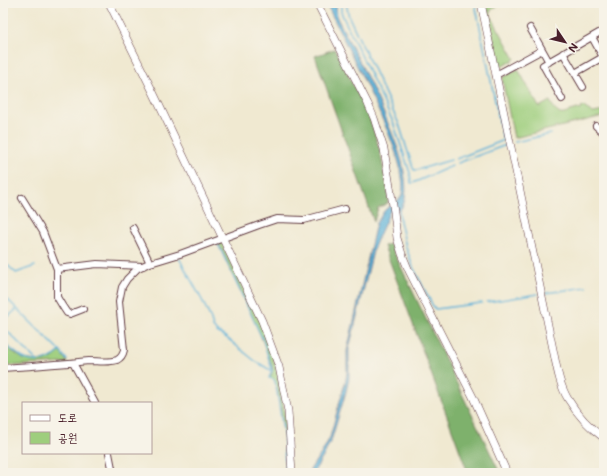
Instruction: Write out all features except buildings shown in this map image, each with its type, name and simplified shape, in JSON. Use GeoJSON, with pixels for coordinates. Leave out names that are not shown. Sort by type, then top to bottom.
{"type":"FeatureCollection","features":[{"type":"Feature","properties":{"kind":"street"},"geometry":{"type":"LineString","coordinates":[[109,3],[262,321],[279,367],[288,411],[292,473]]}},
{"type":"Feature","properties":{"kind":"street"},"geometry":{"type":"LineString","coordinates":[[317,3],[374,118],[384,148],[397,238],[402,254],[409,271],[473,397],[507,473]]}},
{"type":"Feature","properties":{"kind":"street"},"geometry":{"type":"LineString","coordinates":[[481,3],[561,382],[567,398],[578,413],[604,438]]}},
{"type":"Feature","properties":{"kind":"street"},"geometry":{"type":"LineString","coordinates":[[530,28],[549,62]]}},
{"type":"Feature","properties":{"kind":"street"},"geometry":{"type":"LineString","coordinates":[[562,99],[543,65],[604,30]]}},
{"type":"Feature","properties":{"kind":"street"},"geometry":{"type":"LineString","coordinates":[[575,73],[603,57],[592,37]]}},
{"type":"Feature","properties":{"kind":"street"},"geometry":{"type":"LineString","coordinates":[[496,76],[542,50]]}},
{"type":"Feature","properties":{"kind":"street"},"geometry":{"type":"LineString","coordinates":[[563,53],[583,87]]}},
{"type":"Feature","properties":{"kind":"street"},"geometry":{"type":"LineString","coordinates":[[596,126],[604,133]]}},
{"type":"Feature","properties":{"kind":"street"},"geometry":{"type":"LineString","coordinates":[[22,198],[42,232],[57,269],[58,298],[67,313],[70,314],[83,309]]}},
{"type":"Feature","properties":{"kind":"street"},"geometry":{"type":"LineString","coordinates":[[3,368],[112,361],[119,359],[123,355],[124,350],[119,302],[120,295],[122,287],[127,279],[138,268],[277,219],[304,220],[345,209]]}},
{"type":"Feature","properties":{"kind":"street"},"geometry":{"type":"LineString","coordinates":[[133,228],[150,263]]}},
{"type":"Feature","properties":{"kind":"street"},"geometry":{"type":"LineString","coordinates":[[57,269],[97,264],[143,266]]}},
{"type":"Feature","properties":{"kind":"street"},"geometry":{"type":"LineString","coordinates":[[73,363],[94,402]]}},
{"type":"Feature","properties":{"kind":"street"},"geometry":{"type":"LineString","coordinates":[[109,454],[113,473]]}},
{"type":"Feature","properties":{"kind":"green space"},"geometry":{"type":"Polygon","coordinates":[[[486,3],[501,4],[491,10],[490,14],[515,59],[501,67],[499,66],[486,3]]]}},
{"type":"Feature","properties":{"kind":"green space"},"geometry":{"type":"Polygon","coordinates":[[[334,49],[369,116],[380,151],[388,193],[388,203],[378,208],[374,222],[315,56],[334,49]]]}},
{"type":"Feature","properties":{"kind":"green space"},"geometry":{"type":"Polygon","coordinates":[[[518,69],[539,107],[550,101],[559,114],[565,114],[577,109],[580,110],[582,106],[593,113],[604,111],[604,116],[514,138],[502,78],[518,69]]]}},
{"type":"Feature","properties":{"kind":"green space"},"geometry":{"type":"Polygon","coordinates":[[[221,241],[261,323],[277,369],[285,415],[289,473],[286,473],[285,438],[278,392],[275,381],[270,378],[273,370],[272,366],[253,319],[218,242],[221,241]]]}},
{"type":"Feature","properties":{"kind":"green space"},"geometry":{"type":"Polygon","coordinates":[[[390,244],[500,473],[468,473],[384,246],[390,244]]]}},
{"type":"Feature","properties":{"kind":"green space"},"geometry":{"type":"Polygon","coordinates":[[[6,347],[23,359],[37,361],[45,361],[60,352],[67,363],[3,366],[3,351],[6,347]]]}},
{"type":"Feature","properties":{"kind":"water"},"geometry":{"type":"Polygon","coordinates":[[[326,3],[336,3],[337,18],[366,74],[385,116],[402,162],[406,192],[403,206],[400,210],[394,209],[390,211],[374,247],[349,349],[349,379],[345,395],[332,438],[323,457],[313,473],[308,473],[330,437],[346,379],[347,351],[376,223],[385,210],[400,199],[402,194],[400,167],[389,134],[374,100],[326,3]]]}},
{"type":"Feature","properties":{"kind":"waterway"},"geometry":{"type":"LineString","coordinates":[[341,3],[343,17],[393,122],[410,173],[411,183],[452,166]]}},
{"type":"Feature","properties":{"kind":"waterway"},"geometry":{"type":"LineString","coordinates":[[346,3],[349,17],[399,124],[414,170],[451,160]]}},
{"type":"Feature","properties":{"kind":"waterway"},"geometry":{"type":"LineString","coordinates":[[456,159],[503,140],[475,3]]}},
{"type":"Feature","properties":{"kind":"waterway"},"geometry":{"type":"LineString","coordinates":[[515,142],[551,134]]}},
{"type":"Feature","properties":{"kind":"waterway"},"geometry":{"type":"LineString","coordinates":[[458,163],[506,145]]}},
{"type":"Feature","properties":{"kind":"waterway"},"geometry":{"type":"LineString","coordinates":[[399,209],[406,247],[413,267],[434,308],[436,309],[482,303]]}},
{"type":"Feature","properties":{"kind":"waterway"},"geometry":{"type":"LineString","coordinates":[[217,242],[263,340],[271,366],[272,370],[269,378],[275,381],[284,438],[285,473]]}},
{"type":"Feature","properties":{"kind":"waterway"},"geometry":{"type":"LineString","coordinates":[[179,258],[202,300],[213,327],[217,332],[227,338],[255,361],[272,371]]}},
{"type":"Feature","properties":{"kind":"waterway"},"geometry":{"type":"LineString","coordinates":[[3,261],[16,273],[35,266]]}},
{"type":"Feature","properties":{"kind":"waterway"},"geometry":{"type":"LineString","coordinates":[[546,293],[586,287]]}},
{"type":"Feature","properties":{"kind":"waterway"},"geometry":{"type":"LineString","coordinates":[[487,302],[538,294]]}},
{"type":"Feature","properties":{"kind":"waterway"},"geometry":{"type":"LineString","coordinates":[[3,295],[59,350],[67,360]]}},
{"type":"Feature","properties":{"kind":"waterway"},"geometry":{"type":"LineString","coordinates":[[3,321],[17,309]]}},
{"type":"Feature","properties":{"kind":"waterway"},"geometry":{"type":"LineString","coordinates":[[3,327],[37,361]]}},
{"type":"Feature","properties":{"kind":"waterway"},"geometry":{"type":"LineString","coordinates":[[3,343],[23,358],[34,361],[49,359],[60,351]]}}]}
